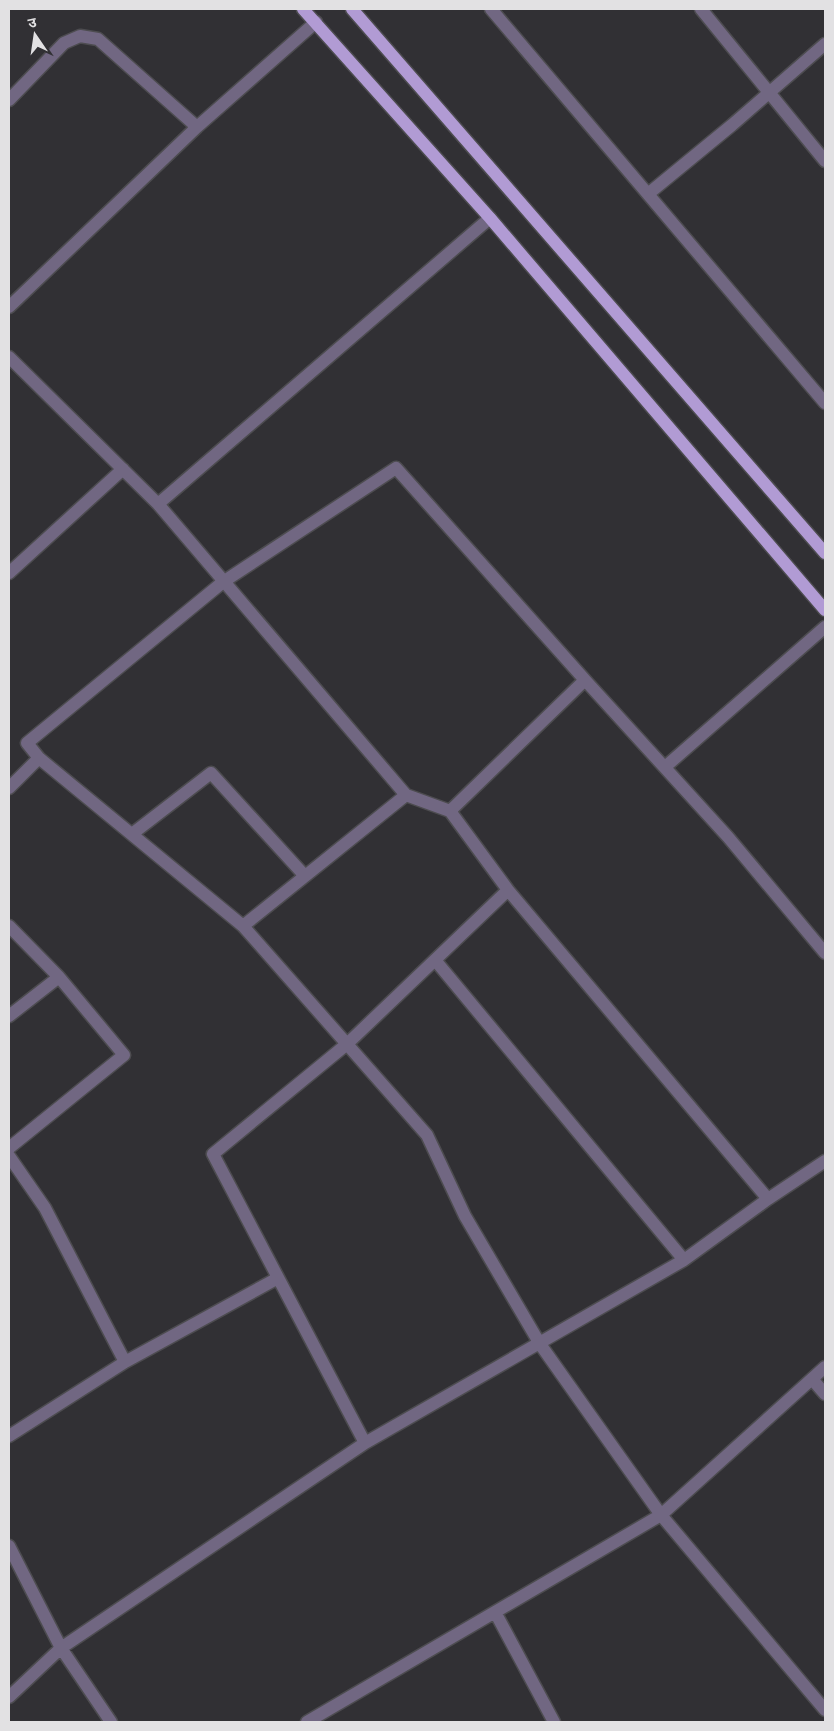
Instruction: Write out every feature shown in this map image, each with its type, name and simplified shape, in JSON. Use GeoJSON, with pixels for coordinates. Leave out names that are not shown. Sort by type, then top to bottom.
{"type":"FeatureCollection","features":[{"type":"Feature","properties":{"kind":"main road"},"geometry":{"type":"LineString","coordinates":[[303,9],[490,218],[825,610]]}},
{"type":"Feature","properties":{"kind":"main road"},"geometry":{"type":"LineString","coordinates":[[352,9],[825,553]]}},
{"type":"Feature","properties":{"kind":"street"},"geometry":{"type":"LineString","coordinates":[[491,9],[825,403]]}},
{"type":"Feature","properties":{"kind":"street"},"geometry":{"type":"LineString","coordinates":[[701,9],[825,161]]}},
{"type":"Feature","properties":{"kind":"street"},"geometry":{"type":"LineString","coordinates":[[9,307],[197,127],[316,22]]}},
{"type":"Feature","properties":{"kind":"street"},"geometry":{"type":"LineString","coordinates":[[9,100],[64,43],[80,36],[98,39],[197,127]]}},
{"type":"Feature","properties":{"kind":"street"},"geometry":{"type":"LineString","coordinates":[[648,194],[825,44]]}},
{"type":"Feature","properties":{"kind":"street"},"geometry":{"type":"LineString","coordinates":[[158,504],[490,218]]}},
{"type":"Feature","properties":{"kind":"street"},"geometry":{"type":"LineString","coordinates":[[9,357],[158,504],[406,795],[450,811],[508,890],[768,1199]]}},
{"type":"Feature","properties":{"kind":"street"},"geometry":{"type":"LineString","coordinates":[[825,953],[728,837],[584,680],[396,468],[223,582],[27,743],[39,758],[243,926],[427,1135],[465,1216],[540,1344],[661,1515],[825,1710]]}},
{"type":"Feature","properties":{"kind":"street"},"geometry":{"type":"LineString","coordinates":[[9,573],[123,470]]}},
{"type":"Feature","properties":{"kind":"street"},"geometry":{"type":"LineString","coordinates":[[665,767],[825,626]]}},
{"type":"Feature","properties":{"kind":"street"},"geometry":{"type":"LineString","coordinates":[[450,811],[584,680]]}},
{"type":"Feature","properties":{"kind":"street"},"geometry":{"type":"LineString","coordinates":[[9,788],[39,758]]}},
{"type":"Feature","properties":{"kind":"street"},"geometry":{"type":"LineString","coordinates":[[132,834],[211,773],[305,876]]}},
{"type":"Feature","properties":{"kind":"street"},"geometry":{"type":"LineString","coordinates":[[243,926],[406,795]]}},
{"type":"Feature","properties":{"kind":"street"},"geometry":{"type":"LineString","coordinates":[[365,1443],[213,1154],[347,1044],[508,890]]}},
{"type":"Feature","properties":{"kind":"street"},"geometry":{"type":"LineString","coordinates":[[9,926],[59,977],[124,1054],[9,1148]]}},
{"type":"Feature","properties":{"kind":"street"},"geometry":{"type":"LineString","coordinates":[[435,960],[684,1260]]}},
{"type":"Feature","properties":{"kind":"street"},"geometry":{"type":"LineString","coordinates":[[9,1016],[59,977]]}},
{"type":"Feature","properties":{"kind":"street"},"geometry":{"type":"LineString","coordinates":[[9,1156],[46,1208],[125,1362]]}},
{"type":"Feature","properties":{"kind":"street"},"geometry":{"type":"LineString","coordinates":[[9,1697],[61,1648],[365,1443],[684,1260],[768,1199],[825,1161]]}},
{"type":"Feature","properties":{"kind":"street"},"geometry":{"type":"LineString","coordinates":[[9,1436],[125,1362],[278,1278]]}},
{"type":"Feature","properties":{"kind":"street"},"geometry":{"type":"LineString","coordinates":[[307,1722],[329,1717],[495,1612],[661,1515],[825,1367]]}},
{"type":"Feature","properties":{"kind":"street"},"geometry":{"type":"LineString","coordinates":[[812,1378],[825,1394]]}},
{"type":"Feature","properties":{"kind":"street"},"geometry":{"type":"LineString","coordinates":[[9,1546],[61,1648],[111,1722]]}},
{"type":"Feature","properties":{"kind":"street"},"geometry":{"type":"LineString","coordinates":[[495,1612],[554,1722]]}}]}
